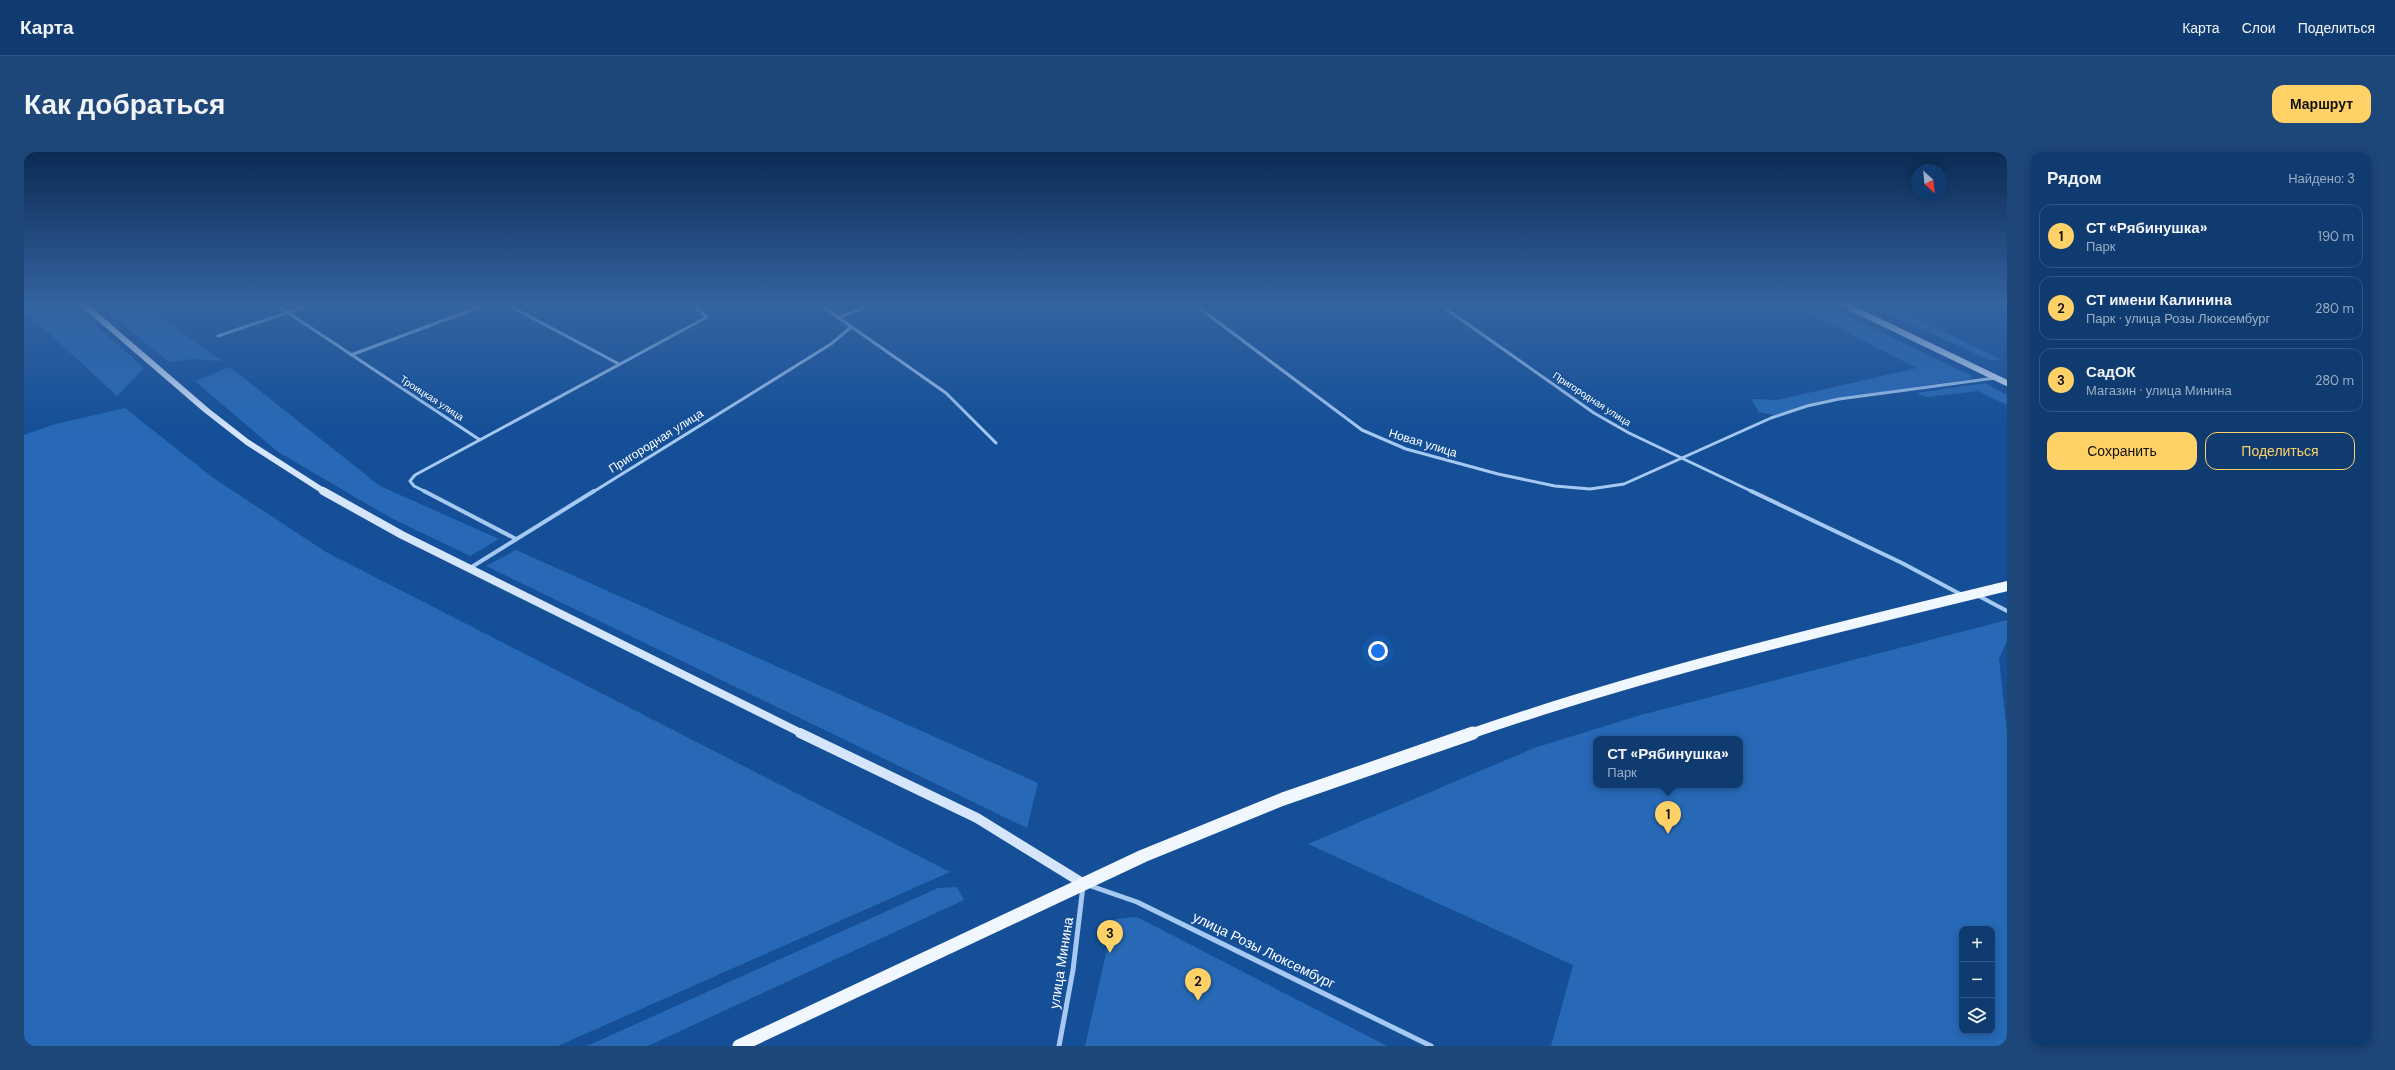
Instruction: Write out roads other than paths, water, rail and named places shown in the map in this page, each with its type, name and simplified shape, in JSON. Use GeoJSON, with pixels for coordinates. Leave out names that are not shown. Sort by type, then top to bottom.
{"type":"FeatureCollection","features":[{"type":"Feature","properties":{"kind":"main road"},"geometry":{"type":"LineString","coordinates":[[739,1046],[1187,836],[1283,799],[1536,711],[1723,656],[2007,586]]}},
{"type":"Feature","properties":{"kind":"street"},"geometry":{"type":"LineString","coordinates":[[131,346],[206,410],[292,472],[402,535],[711,690],[977,818],[1084,884]]}},
{"type":"Feature","properties":{"kind":"street","name":"Троицкая улица"},"geometry":{"type":"LineString","coordinates":[[337,346],[480,440]]}},
{"type":"Feature","properties":{"kind":"street"},"geometry":{"type":"LineString","coordinates":[[351,355],[376,346]]}},
{"type":"Feature","properties":{"kind":"street"},"geometry":{"type":"LineString","coordinates":[[585,346],[619,364]]}},
{"type":"Feature","properties":{"kind":"street"},"geometry":{"type":"LineString","coordinates":[[516,539],[414,486],[410,481],[415,475],[653,346]]}},
{"type":"Feature","properties":{"kind":"street","name":"Пригородная улица"},"geometry":{"type":"LineString","coordinates":[[470,568],[828,346]]}},
{"type":"Feature","properties":{"kind":"street"},"geometry":{"type":"LineString","coordinates":[[878,346],[946,392],[996,443]]}},
{"type":"Feature","properties":{"kind":"street","name":"Новая улица"},"geometry":{"type":"LineString","coordinates":[[1250,346],[1362,430],[1406,449],[1498,474],[1555,486],[1590,489],[1624,484],[1771,418],[1807,406],[1839,399],[1997,378]]}},
{"type":"Feature","properties":{"kind":"street","name":"Пригородная улица"},"geometry":{"type":"LineString","coordinates":[[1499,346],[1594,412],[1629,433],[1902,563],[2007,611]]}},
{"type":"Feature","properties":{"kind":"street"},"geometry":{"type":"LineString","coordinates":[[1930,346],[2007,382]]}},
{"type":"Feature","properties":{"kind":"street","name":"улица Минина"},"geometry":{"type":"LineString","coordinates":[[1059,1046],[1074,963],[1084,884]]}},
{"type":"Feature","properties":{"kind":"street","name":"улица Розы Люксембург"},"geometry":{"type":"LineString","coordinates":[[1084,884],[1137,902],[1431,1046]]}},
{"type":"Feature","properties":{"kind":"place","name":"СТ «Рябинушка»"},"geometry":{"type":"Point","coordinates":[1668,834]}},
{"type":"Feature","properties":{"kind":"place","name":"СадОК"},"geometry":{"type":"Point","coordinates":[1110,953]}},
{"type":"Feature","properties":{"kind":"place","name":"СТ имени Калинина"},"geometry":{"type":"Point","coordinates":[1198,1001]}}]}
